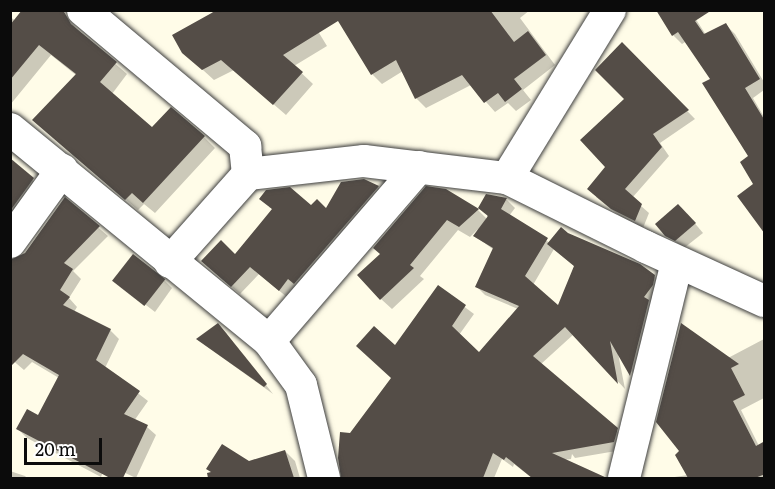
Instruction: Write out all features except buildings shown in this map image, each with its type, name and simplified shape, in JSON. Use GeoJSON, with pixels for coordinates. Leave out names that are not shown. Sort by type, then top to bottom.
{"type":"FeatureCollection","features":[{"type":"Feature","properties":{"kind":"street"},"geometry":{"type":"LineString","coordinates":[[83,10],[245,146],[248,174]]}},
{"type":"Feature","properties":{"kind":"street"},"geometry":{"type":"LineString","coordinates":[[507,178],[610,10]]}},
{"type":"Feature","properties":{"kind":"street"},"geometry":{"type":"LineString","coordinates":[[10,129],[269,341],[301,385],[324,478]]}},
{"type":"Feature","properties":{"kind":"street"},"geometry":{"type":"LineString","coordinates":[[170,262],[248,174],[364,161],[507,178],[677,262],[765,301]]}},
{"type":"Feature","properties":{"kind":"street"},"geometry":{"type":"LineString","coordinates":[[269,341],[419,167]]}},
{"type":"Feature","properties":{"kind":"street"},"geometry":{"type":"LineString","coordinates":[[10,242],[62,170]]}},
{"type":"Feature","properties":{"kind":"street"},"geometry":{"type":"LineString","coordinates":[[624,478],[677,262]]}}]}
